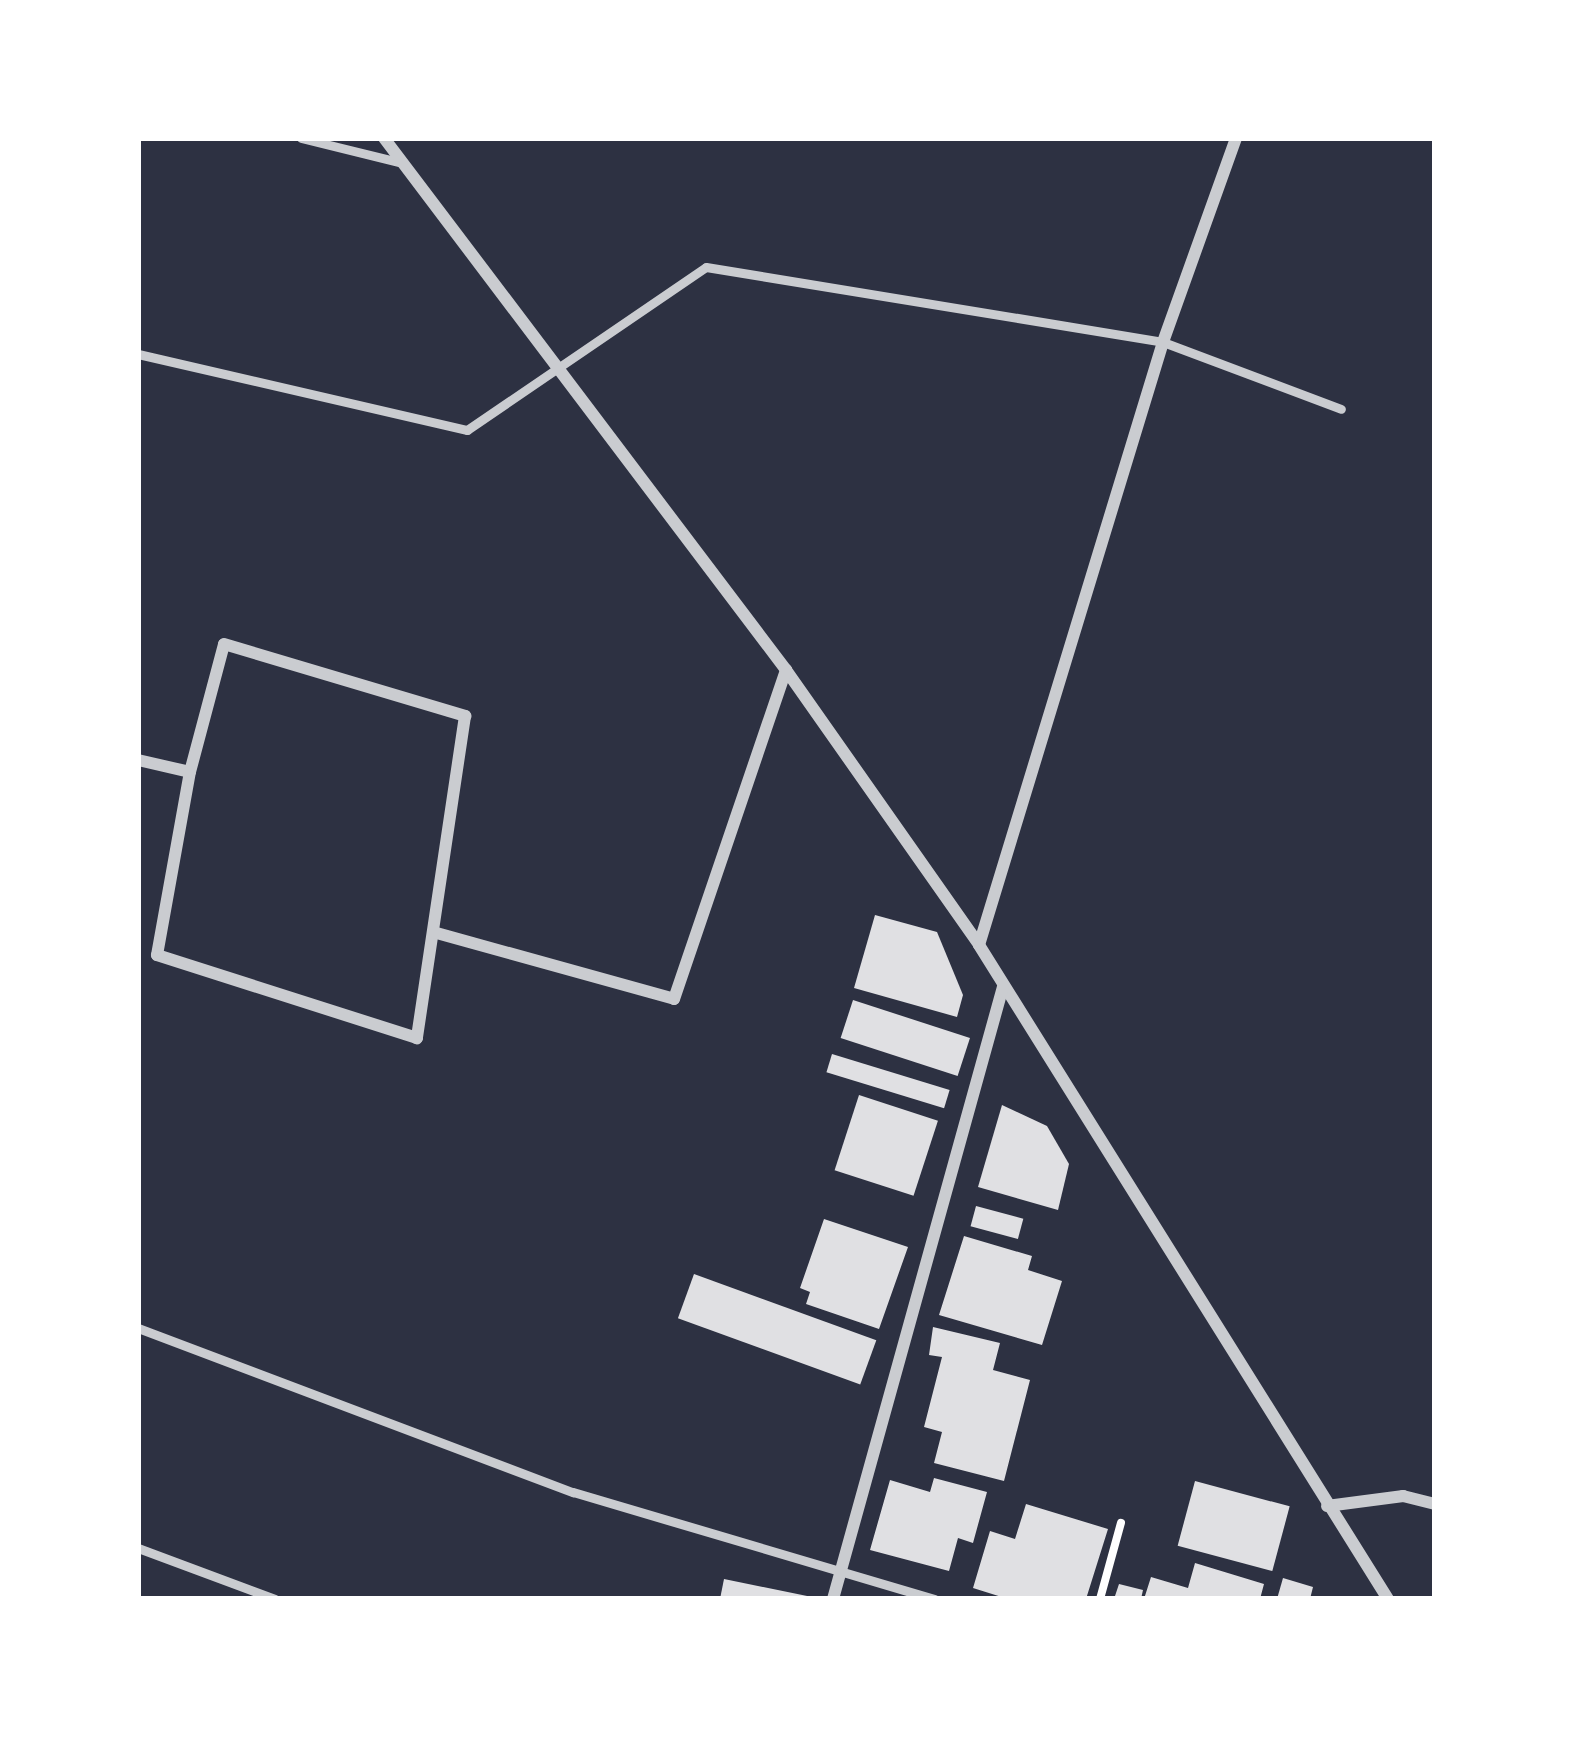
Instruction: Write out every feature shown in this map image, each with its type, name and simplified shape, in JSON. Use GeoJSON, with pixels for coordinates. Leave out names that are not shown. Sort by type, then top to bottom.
{"type":"FeatureCollection","features":[{"type":"Feature","properties":{"kind":"street"},"geometry":{"type":"LineString","coordinates":[[384,138],[557,374],[786,670],[979,945],[1388,1599]]}},
{"type":"Feature","properties":{"kind":"street"},"geometry":{"type":"LineString","coordinates":[[979,945],[1163,342],[1236,138]]}},
{"type":"Feature","properties":{"kind":"street"},"geometry":{"type":"LineString","coordinates":[[224,644],[465,716],[433,932],[417,1038],[158,956],[190,772],[224,644]]}},
{"type":"Feature","properties":{"kind":"street"},"geometry":{"type":"LineString","coordinates":[[433,932],[674,999],[786,670]]}},
{"type":"Feature","properties":{"kind":"street"},"geometry":{"type":"LineString","coordinates":[[138,760],[190,772]]}},
{"type":"Feature","properties":{"kind":"street"},"geometry":{"type":"LineString","coordinates":[[833,1599],[1003,987]]}},
{"type":"Feature","properties":{"kind":"street"},"geometry":{"type":"LineString","coordinates":[[1327,1506],[1403,1496],[1435,1504]]}},
{"type":"Feature","properties":{"kind":"lane"},"geometry":{"type":"LineString","coordinates":[[301,138],[399,162]]}},
{"type":"Feature","properties":{"kind":"lane"},"geometry":{"type":"LineString","coordinates":[[138,354],[466,430],[557,374],[706,267],[1163,342],[1341,409]]}},
{"type":"Feature","properties":{"kind":"lane"},"geometry":{"type":"LineString","coordinates":[[138,1328],[573,1492],[934,1599]]}},
{"type":"Feature","properties":{"kind":"lane"},"geometry":{"type":"LineString","coordinates":[[138,1548],[275,1599]]}},
{"type":"Feature","properties":{"kind":"path"},"geometry":{"type":"LineString","coordinates":[[1100,1599],[1121,1523]]}},
{"type":"Feature","properties":{"kind":"building"},"geometry":{"type":"Polygon","coordinates":[[[875,915],[937,932],[963,995],[957,1017],[854,988],[875,915]]]}},
{"type":"Feature","properties":{"kind":"building"},"geometry":{"type":"Polygon","coordinates":[[[853,1000],[970,1038],[958,1076],[841,1038],[853,1000]]]}},
{"type":"Feature","properties":{"kind":"building"},"geometry":{"type":"Polygon","coordinates":[[[832,1054],[950,1090],[944,1108],[826,1072],[832,1054]]]}},
{"type":"Feature","properties":{"kind":"building"},"geometry":{"type":"Polygon","coordinates":[[[859,1095],[938,1121],[914,1196],[835,1170],[859,1095]]]}},
{"type":"Feature","properties":{"kind":"building"},"geometry":{"type":"Polygon","coordinates":[[[1002,1105],[1047,1126],[1069,1164],[1058,1210],[978,1187],[1002,1105]]]}},
{"type":"Feature","properties":{"kind":"building"},"geometry":{"type":"Polygon","coordinates":[[[976,1206],[1023,1219],[1018,1239],[971,1226],[976,1206]]]}},
{"type":"Feature","properties":{"kind":"building"},"geometry":{"type":"Polygon","coordinates":[[[824,1219],[908,1247],[879,1329],[806,1304],[810,1292],[800,1288],[824,1219]]]}},
{"type":"Feature","properties":{"kind":"building"},"geometry":{"type":"Polygon","coordinates":[[[964,1236],[1032,1256],[1028,1270],[1062,1281],[1042,1345],[939,1315],[964,1236]]]}},
{"type":"Feature","properties":{"kind":"building"},"geometry":{"type":"Polygon","coordinates":[[[694,1274],[876,1340],[860,1385],[678,1318],[694,1274]]]}},
{"type":"Feature","properties":{"kind":"building"},"geometry":{"type":"Polygon","coordinates":[[[933,1327],[1000,1343],[993,1370],[1030,1380],[1004,1481],[934,1463],[942,1432],[924,1427],[942,1357],[929,1355],[933,1327]]]}},
{"type":"Feature","properties":{"kind":"building"},"geometry":{"type":"Polygon","coordinates":[[[934,1478],[987,1492],[973,1543],[958,1538],[949,1571],[870,1550],[890,1480],[930,1492],[934,1478]]]}},
{"type":"Feature","properties":{"kind":"building"},"geometry":{"type":"Polygon","coordinates":[[[1195,1481],[1290,1506],[1272,1571],[1178,1546],[1195,1481]]]}},
{"type":"Feature","properties":{"kind":"building"},"geometry":{"type":"Polygon","coordinates":[[[1026,1504],[1108,1529],[1086,1599],[1008,1599],[973,1588],[990,1531],[1015,1539],[1026,1504]]]}},
{"type":"Feature","properties":{"kind":"building"},"geometry":{"type":"Polygon","coordinates":[[[1195,1563],[1264,1584],[1260,1599],[1144,1599],[1151,1577],[1188,1588],[1195,1563]]]}},
{"type":"Feature","properties":{"kind":"building"},"geometry":{"type":"Polygon","coordinates":[[[1283,1578],[1313,1587],[1310,1599],[1277,1599],[1283,1578]]]}},
{"type":"Feature","properties":{"kind":"building"},"geometry":{"type":"Polygon","coordinates":[[[724,1579],[812,1597],[812,1599],[720,1599],[724,1579]]]}},
{"type":"Feature","properties":{"kind":"building"},"geometry":{"type":"Polygon","coordinates":[[[1119,1584],[1143,1590],[1141,1599],[1114,1599],[1119,1584]]]}}]}
